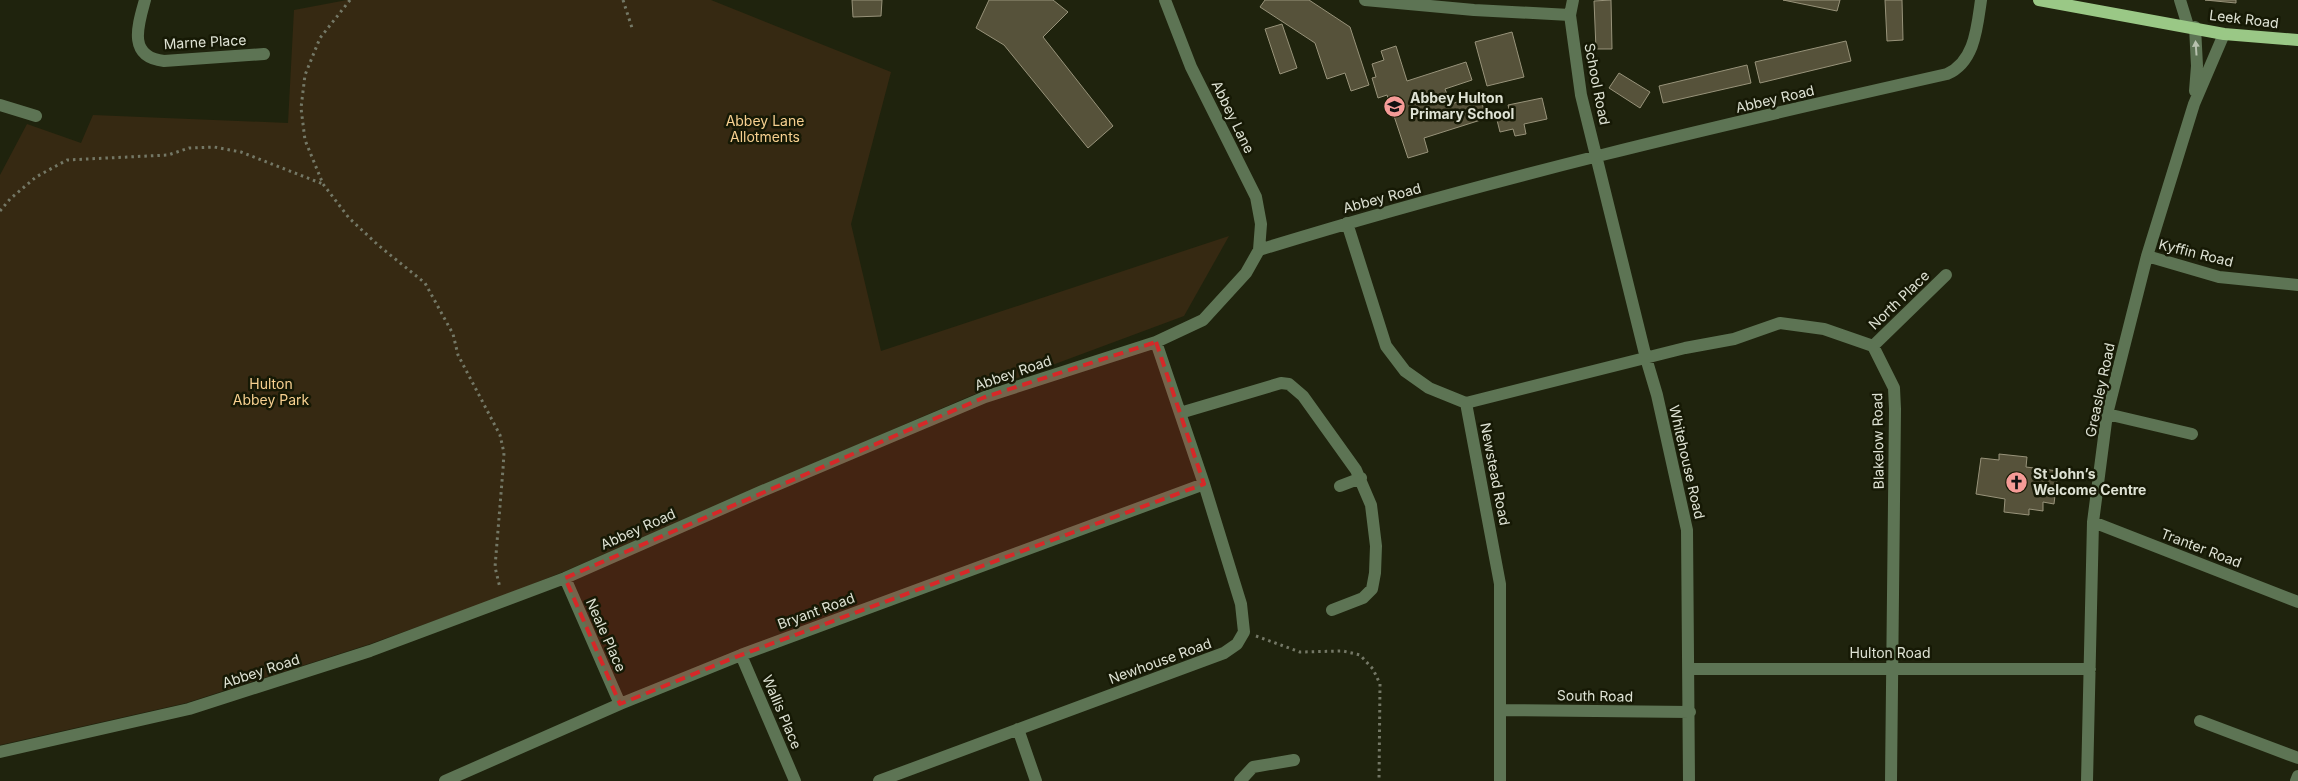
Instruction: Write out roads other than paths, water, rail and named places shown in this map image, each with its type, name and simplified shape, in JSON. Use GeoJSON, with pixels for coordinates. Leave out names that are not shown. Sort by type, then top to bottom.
{"type":"FeatureCollection","features":[{"type":"Feature","properties":{"kind":"main road","name":"Leek Road"},"geometry":{"type":"LineString","coordinates":[[2039,0],[2224,34],[2298,40]]}},
{"type":"Feature","properties":{"kind":"street","name":"Marne Place"},"geometry":{"type":"LineString","coordinates":[[145,0],[137,34],[142,49],[151,58],[164,61],[264,54]]}},
{"type":"Feature","properties":{"kind":"street","name":"Abbey Lane"},"geometry":{"type":"LineString","coordinates":[[1165,0],[1191,67],[1256,197],[1261,224],[1260,250]]}},
{"type":"Feature","properties":{"kind":"street"},"geometry":{"type":"LineString","coordinates":[[1366,0],[1474,10],[1570,16]]}},
{"type":"Feature","properties":{"kind":"street","name":"School Road"},"geometry":{"type":"LineString","coordinates":[[1573,0],[1570,16],[1576,70],[1597,157]]}},
{"type":"Feature","properties":{"kind":"street","name":"Abbey Road"},"geometry":{"type":"LineString","coordinates":[[0,752],[189,709],[370,651],[565,578],[760,492],[985,397],[1156,342],[1203,320],[1246,273],[1260,250],[1347,223],[1597,157],[1947,74],[1957,69],[1966,59],[1973,43],[1981,0]]}},
{"type":"Feature","properties":{"kind":"street","name":"Greasley Road"},"geometry":{"type":"LineString","coordinates":[[2180,0],[2191,27],[2197,66],[2194,104]]}},
{"type":"Feature","properties":{"kind":"street","name":"Greasley Road"},"geometry":{"type":"LineString","coordinates":[[2087,781],[2093,522],[2107,414],[2146,256],[2194,104],[2224,34]]}},
{"type":"Feature","properties":{"kind":"street"},"geometry":{"type":"LineString","coordinates":[[0,105],[36,116]]}},
{"type":"Feature","properties":{"kind":"street","name":"Whitehouse Road"},"geometry":{"type":"LineString","coordinates":[[1597,157],[1646,358],[1657,394],[1687,530],[1690,669],[1689,781]]}},
{"type":"Feature","properties":{"kind":"street"},"geometry":{"type":"LineString","coordinates":[[1347,223],[1386,346],[1405,371],[1430,388],[1466,403],[1684,348],[1734,339],[1780,323],[1824,329],[1874,346]]}},
{"type":"Feature","properties":{"kind":"street","name":"Kyffin Road"},"geometry":{"type":"LineString","coordinates":[[2146,256],[2219,277],[2298,285]]}},
{"type":"Feature","properties":{"kind":"street","name":"North Place"},"geometry":{"type":"LineString","coordinates":[[1874,346],[1946,276]]}},
{"type":"Feature","properties":{"kind":"street"},"geometry":{"type":"LineString","coordinates":[[1156,342],[1204,484]]}},
{"type":"Feature","properties":{"kind":"street","name":"Blakelow Road"},"geometry":{"type":"LineString","coordinates":[[1874,346],[1894,388],[1891,781]]}},
{"type":"Feature","properties":{"kind":"street"},"geometry":{"type":"LineString","coordinates":[[1180,413],[1272,385],[1289,384],[1303,396],[1361,478],[1368,494],[1374,520],[1376,546],[1374,582],[1369,594],[1332,610]]}},
{"type":"Feature","properties":{"kind":"street","name":"Newstead Road"},"geometry":{"type":"LineString","coordinates":[[1466,403],[1500,584],[1500,781]]}},
{"type":"Feature","properties":{"kind":"street"},"geometry":{"type":"LineString","coordinates":[[2107,414],[2192,434]]}},
{"type":"Feature","properties":{"kind":"street"},"geometry":{"type":"LineString","coordinates":[[1340,486],[1361,478]]}},
{"type":"Feature","properties":{"kind":"street","name":"Newhouse Road"},"geometry":{"type":"LineString","coordinates":[[879,781],[1224,653],[1237,644],[1244,632],[1241,604],[1204,484]]}},
{"type":"Feature","properties":{"kind":"street","name":"Bryant Road"},"geometry":{"type":"LineString","coordinates":[[445,781],[620,704],[741,654],[1204,484]]}},
{"type":"Feature","properties":{"kind":"street","name":"Tranter Road"},"geometry":{"type":"LineString","coordinates":[[2093,522],[2298,602]]}},
{"type":"Feature","properties":{"kind":"street","name":"Neale Place"},"geometry":{"type":"LineString","coordinates":[[565,578],[620,704]]}},
{"type":"Feature","properties":{"kind":"street","name":"Wallis Place"},"geometry":{"type":"LineString","coordinates":[[741,654],[795,781]]}},
{"type":"Feature","properties":{"kind":"street","name":"Hulton Road"},"geometry":{"type":"LineString","coordinates":[[1690,669],[2090,669]]}},
{"type":"Feature","properties":{"kind":"street","name":"South Road"},"geometry":{"type":"LineString","coordinates":[[1501,710],[1690,712]]}},
{"type":"Feature","properties":{"kind":"street"},"geometry":{"type":"LineString","coordinates":[[2200,721],[2298,758]]}},
{"type":"Feature","properties":{"kind":"street"},"geometry":{"type":"LineString","coordinates":[[1018,729],[1036,781]]}},
{"type":"Feature","properties":{"kind":"street"},"geometry":{"type":"LineString","coordinates":[[1240,781],[1254,767],[1294,760]]}},
{"type":"Feature","properties":{"kind":"street"},"geometry":{"type":"LineString","coordinates":[[2296,781],[2298,776]]}},
{"type":"Feature","properties":{"kind":"place","name":"Abbey Hulton Primary School"},"geometry":{"type":"Point","coordinates":[1394,106]}},
{"type":"Feature","properties":{"kind":"place","name":"St John’s Welcome Centre"},"geometry":{"type":"Point","coordinates":[2017,482]}},
{"type":"Feature","properties":{"kind":"park label","name":"Abbey Lane Allotments"},"geometry":{"type":"Point","coordinates":[765,130]}},
{"type":"Feature","properties":{"kind":"park label","name":"Hulton Abbey Park"},"geometry":{"type":"Point","coordinates":[271,392]}}]}
